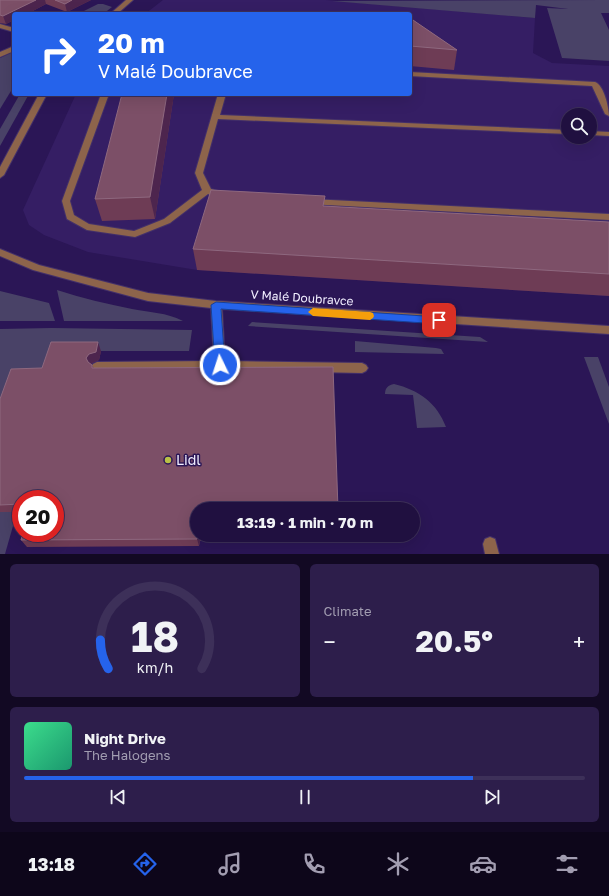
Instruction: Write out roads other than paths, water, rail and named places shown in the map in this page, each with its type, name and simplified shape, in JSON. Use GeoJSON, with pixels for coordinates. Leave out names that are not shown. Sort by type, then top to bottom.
{"type":"FeatureCollection","features":[{"type":"Feature","properties":{"kind":"street"},"geometry":{"type":"LineString","coordinates":[[115,12],[130,0]]}},
{"type":"Feature","properties":{"kind":"street"},"geometry":{"type":"LineString","coordinates":[[0,26],[12,29]]}},
{"type":"Feature","properties":{"kind":"street"},"geometry":{"type":"LineString","coordinates":[[0,55],[12,49]]}},
{"type":"Feature","properties":{"kind":"street"},"geometry":{"type":"LineString","coordinates":[[412,74],[595,84],[609,114]]}},
{"type":"Feature","properties":{"kind":"street"},"geometry":{"type":"LineString","coordinates":[[0,175],[42,96]]}},
{"type":"Feature","properties":{"kind":"street"},"geometry":{"type":"LineString","coordinates":[[104,96],[66,201],[70,217],[87,227],[135,234],[167,220],[207,191],[229,196]]}},
{"type":"Feature","properties":{"kind":"street"},"geometry":{"type":"LineString","coordinates":[[207,191],[199,173],[221,96]]}},
{"type":"Feature","properties":{"kind":"street"},"geometry":{"type":"LineString","coordinates":[[216,116],[561,132]]}},
{"type":"Feature","properties":{"kind":"street"},"geometry":{"type":"LineString","coordinates":[[597,133],[609,134]]}},
{"type":"Feature","properties":{"kind":"street"},"geometry":{"type":"LineString","coordinates":[[299,201],[609,217]]}},
{"type":"Feature","properties":{"kind":"street","name":"V Malé Doubravce"},"geometry":{"type":"LineString","coordinates":[[0,252],[36,268],[148,297],[216,305],[609,330]]}},
{"type":"Feature","properties":{"kind":"street"},"geometry":{"type":"LineString","coordinates":[[216,305],[220,365]]}},
{"type":"Feature","properties":{"kind":"street"},"geometry":{"type":"LineString","coordinates":[[97,367],[220,365],[362,368]]}},
{"type":"Feature","properties":{"kind":"place","name":"Lidl"},"geometry":{"type":"Point","coordinates":[168,460]}}]}
